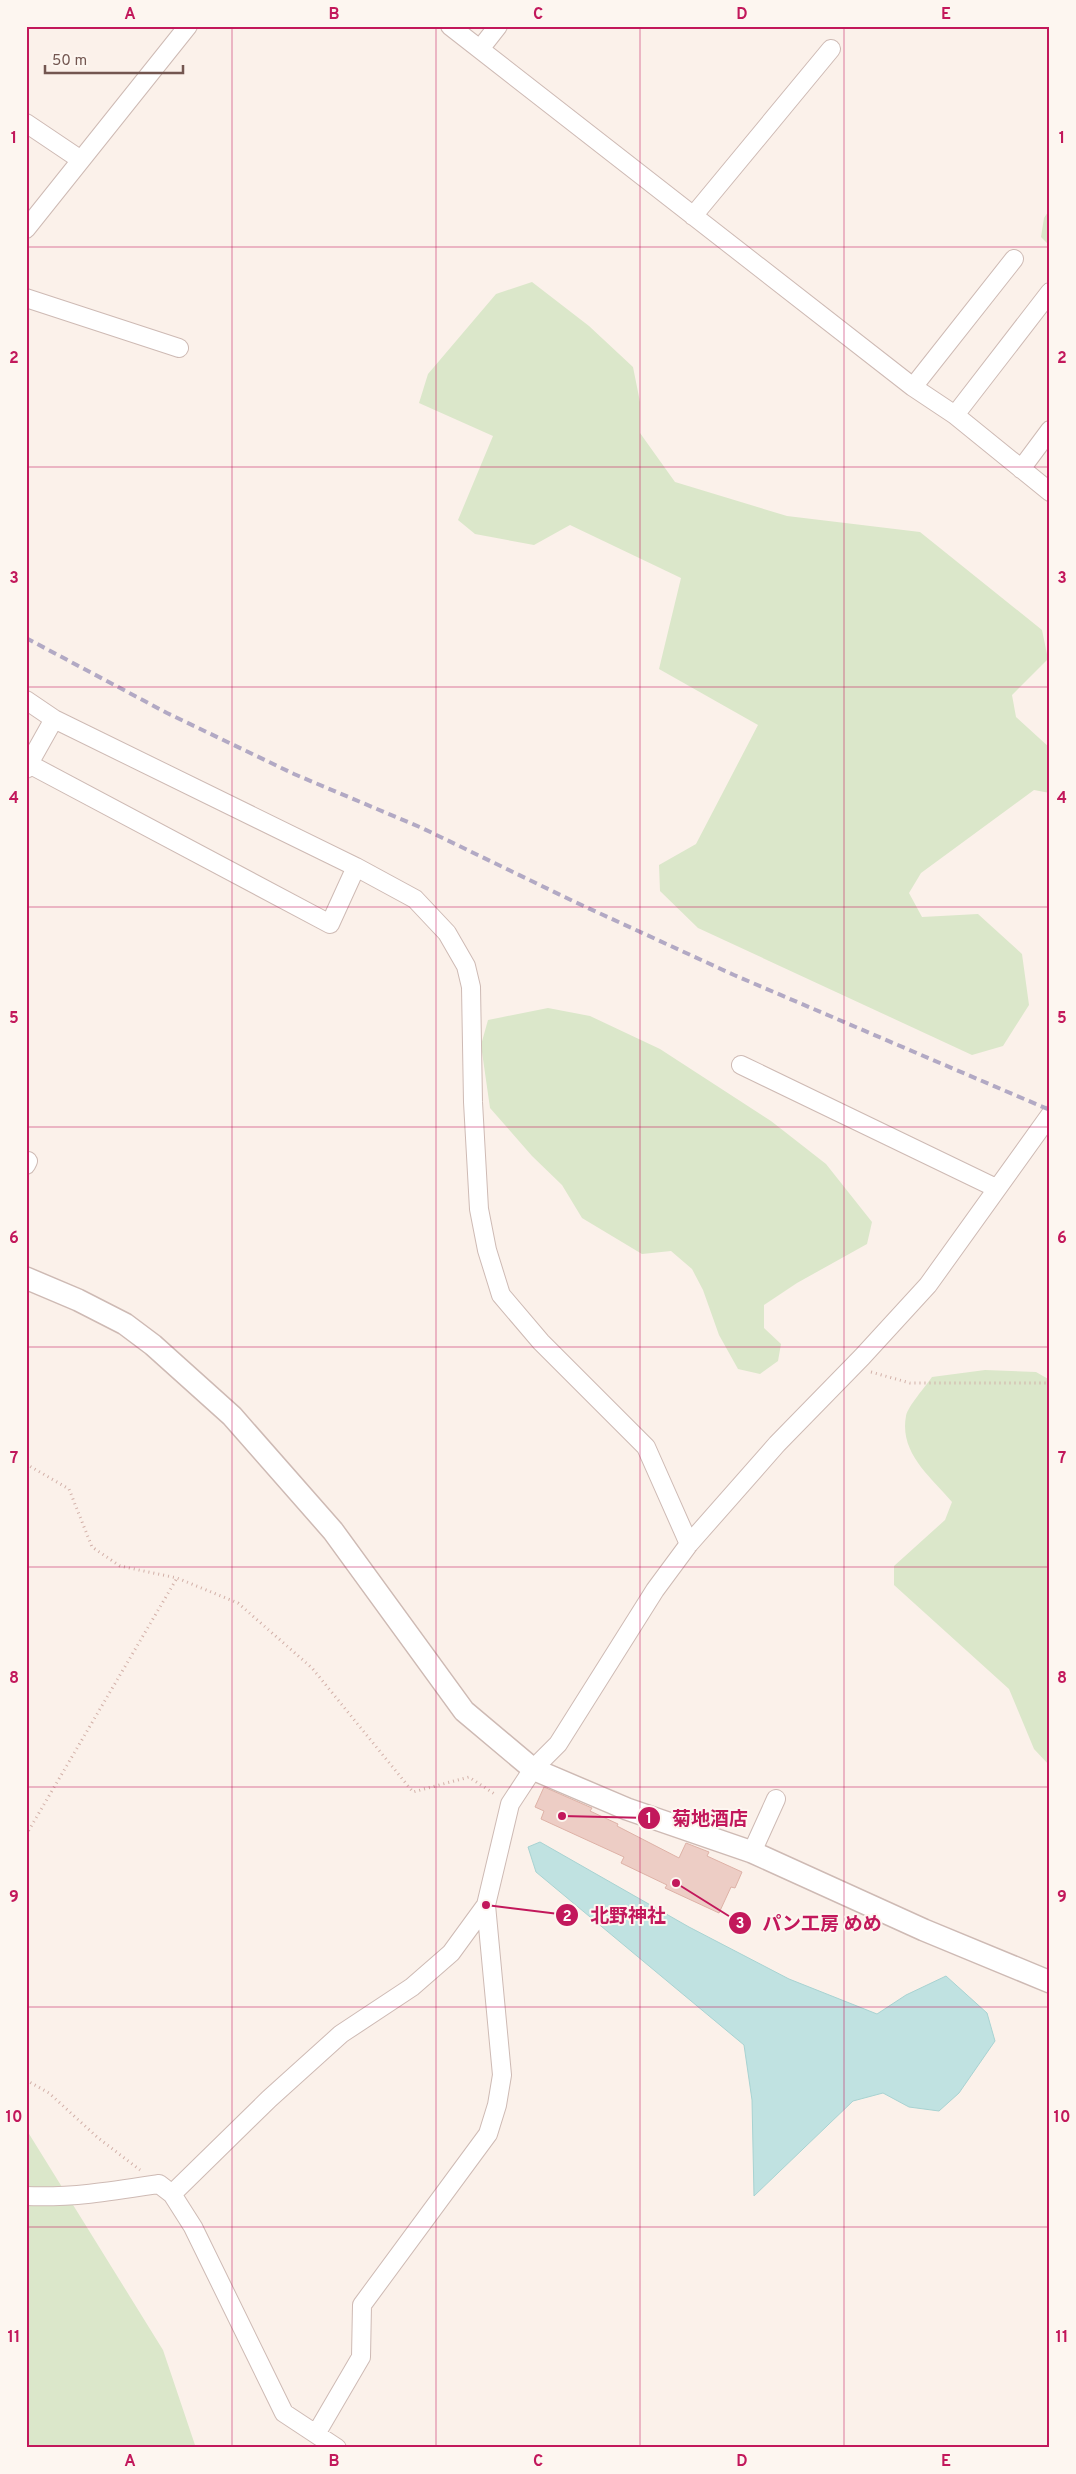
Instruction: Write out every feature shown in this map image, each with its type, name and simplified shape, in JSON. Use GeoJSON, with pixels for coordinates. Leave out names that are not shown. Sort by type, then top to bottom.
{"type":"FeatureCollection","features":[{"type":"Feature","properties":{"kind":"street"},"geometry":{"type":"LineString","coordinates":[[26,229],[188,26]]}},
{"type":"Feature","properties":{"kind":"street"},"geometry":{"type":"LineString","coordinates":[[450,26],[913,387],[955,415],[1050,492]]}},
{"type":"Feature","properties":{"kind":"street"},"geometry":{"type":"LineString","coordinates":[[480,50],[498,26]]}},
{"type":"Feature","properties":{"kind":"street"},"geometry":{"type":"LineString","coordinates":[[693,216],[831,49]]}},
{"type":"Feature","properties":{"kind":"street"},"geometry":{"type":"LineString","coordinates":[[26,123],[81,160]]}},
{"type":"Feature","properties":{"kind":"street"},"geometry":{"type":"LineString","coordinates":[[913,387],[1014,259]]}},
{"type":"Feature","properties":{"kind":"street"},"geometry":{"type":"LineString","coordinates":[[955,415],[1050,292]]}},
{"type":"Feature","properties":{"kind":"street"},"geometry":{"type":"LineString","coordinates":[[26,298],[179,348]]}},
{"type":"Feature","properties":{"kind":"street"},"geometry":{"type":"LineString","coordinates":[[1021,469],[1050,430]]}},
{"type":"Feature","properties":{"kind":"street"},"geometry":{"type":"LineString","coordinates":[[26,700],[54,719],[356,867],[414,899],[447,933],[466,966],[471,987],[472,1102],[479,1209],[487,1250],[501,1295],[541,1342],[646,1447],[688,1544]]}},
{"type":"Feature","properties":{"kind":"street"},"geometry":{"type":"LineString","coordinates":[[54,719],[28,766],[330,924],[356,867]]}},
{"type":"Feature","properties":{"kind":"street"},"geometry":{"type":"LineString","coordinates":[[741,1064],[996,1188]]}},
{"type":"Feature","properties":{"kind":"street"},"geometry":{"type":"LineString","coordinates":[[316,2434],[361,2357],[362,2305],[488,2134],[497,2105],[502,2075],[486,1905],[510,1804],[534,1769],[558,1744],[612,1655],[688,1544],[776,1444],[928,1285],[950,1257],[996,1188],[1050,1115]]}},
{"type":"Feature","properties":{"kind":"street"},"geometry":{"type":"LineString","coordinates":[[26,1278],[78,1300],[125,1324],[153,1345],[232,1416],[333,1531],[464,1711],[534,1769],[627,1809],[752,1852],[924,1930],[1050,1982]]}},
{"type":"Feature","properties":{"kind":"street"},"geometry":{"type":"LineString","coordinates":[[752,1852],[776,1799]]}},
{"type":"Feature","properties":{"kind":"street"},"geometry":{"type":"LineString","coordinates":[[26,2196],[60,2197],[165,2189],[341,2034],[412,1986],[451,1953],[486,1905]]}},
{"type":"Feature","properties":{"kind":"street"},"geometry":{"type":"LineString","coordinates":[[165,2189],[193,2227],[284,2413],[337,2448]]}},
{"type":"Feature","properties":{"kind":"path"},"geometry":{"type":"LineString","coordinates":[[852,1366],[910,1383],[1050,1383]]}},
{"type":"Feature","properties":{"kind":"path"},"geometry":{"type":"LineString","coordinates":[[26,1464],[69,1489],[92,1547],[120,1566],[177,1578],[238,1604],[312,1668],[413,1792],[469,1777],[510,1804]]}},
{"type":"Feature","properties":{"kind":"path"},"geometry":{"type":"LineString","coordinates":[[26,1835],[177,1578]]}},
{"type":"Feature","properties":{"kind":"path"},"geometry":{"type":"LineString","coordinates":[[26,2080],[50,2093],[97,2137],[165,2189]]}},
{"type":"Feature","properties":{"kind":"green space"},"geometry":{"type":"Polygon","coordinates":[[[1050,209],[1050,246],[1041,237],[1044,218],[1050,209]]]}},
{"type":"Feature","properties":{"kind":"green space"},"geometry":{"type":"Polygon","coordinates":[[[532,282],[589,326],[633,367],[640,402],[640,433],[675,482],[787,516],[920,532],[1042,630],[1048,659],[1012,695],[1016,717],[1050,748],[1050,793],[1034,790],[921,873],[909,893],[922,917],[978,914],[1022,954],[1029,1005],[1003,1046],[972,1055],[698,928],[660,891],[659,865],[696,844],[758,725],[659,669],[681,578],[570,525],[534,545],[475,534],[458,520],[493,436],[419,403],[428,374],[496,294],[532,282]]]}},
{"type":"Feature","properties":{"kind":"green space"},"geometry":{"type":"Polygon","coordinates":[[[548,1008],[590,1016],[660,1049],[771,1121],[826,1164],[872,1222],[867,1244],[797,1283],[764,1305],[764,1328],[781,1344],[778,1361],[760,1374],[738,1369],[719,1335],[703,1290],[692,1269],[671,1251],[642,1254],[582,1218],[562,1185],[532,1156],[490,1108],[481,1045],[488,1020],[548,1008]]]}},
{"type":"Feature","properties":{"kind":"green space"},"geometry":{"type":"Polygon","coordinates":[[[985,1370],[1036,1372],[1050,1380],[1050,1766],[1034,1749],[1009,1689],[894,1585],[894,1566],[945,1520],[952,1502],[926,1474],[912,1453],[907,1442],[905,1429],[907,1412],[932,1377],[985,1370]]]}},
{"type":"Feature","properties":{"kind":"green space"},"geometry":{"type":"Polygon","coordinates":[[[26,2129],[163,2350],[196,2448],[26,2448],[26,2129]]]}},
{"type":"Feature","properties":{"kind":"water"},"geometry":{"type":"Polygon","coordinates":[[[540,1842],[689,1927],[789,1979],[877,2014],[906,1995],[946,1976],[987,2013],[995,2041],[959,2093],[939,2111],[909,2107],[883,2093],[853,2101],[754,2196],[752,2100],[744,2045],[536,1872],[528,1847],[540,1842]]]}},
{"type":"Feature","properties":{"kind":"building"},"geometry":{"type":"Polygon","coordinates":[[[544,1787],[592,1808],[590,1811],[618,1824],[617,1826],[679,1858],[686,1843],[709,1852],[707,1856],[742,1872],[735,1888],[731,1887],[719,1913],[665,1888],[667,1885],[621,1863],[624,1857],[541,1819],[544,1811],[535,1807],[544,1787]]]}},
{"type":"Feature","properties":{"kind":"railway"},"geometry":{"type":"LineString","coordinates":[[26,638],[167,713],[294,774],[422,828],[575,902],[734,975],[1050,1110]]}},
{"type":"Feature","properties":{"kind":"place","name":"菊地酒店"},"geometry":{"type":"Point","coordinates":[562,1816]}},
{"type":"Feature","properties":{"kind":"place","name":"パン工房 めめ"},"geometry":{"type":"Point","coordinates":[676,1883]}},
{"type":"Feature","properties":{"kind":"place","name":"北野神社"},"geometry":{"type":"Point","coordinates":[486,1905]}}]}
